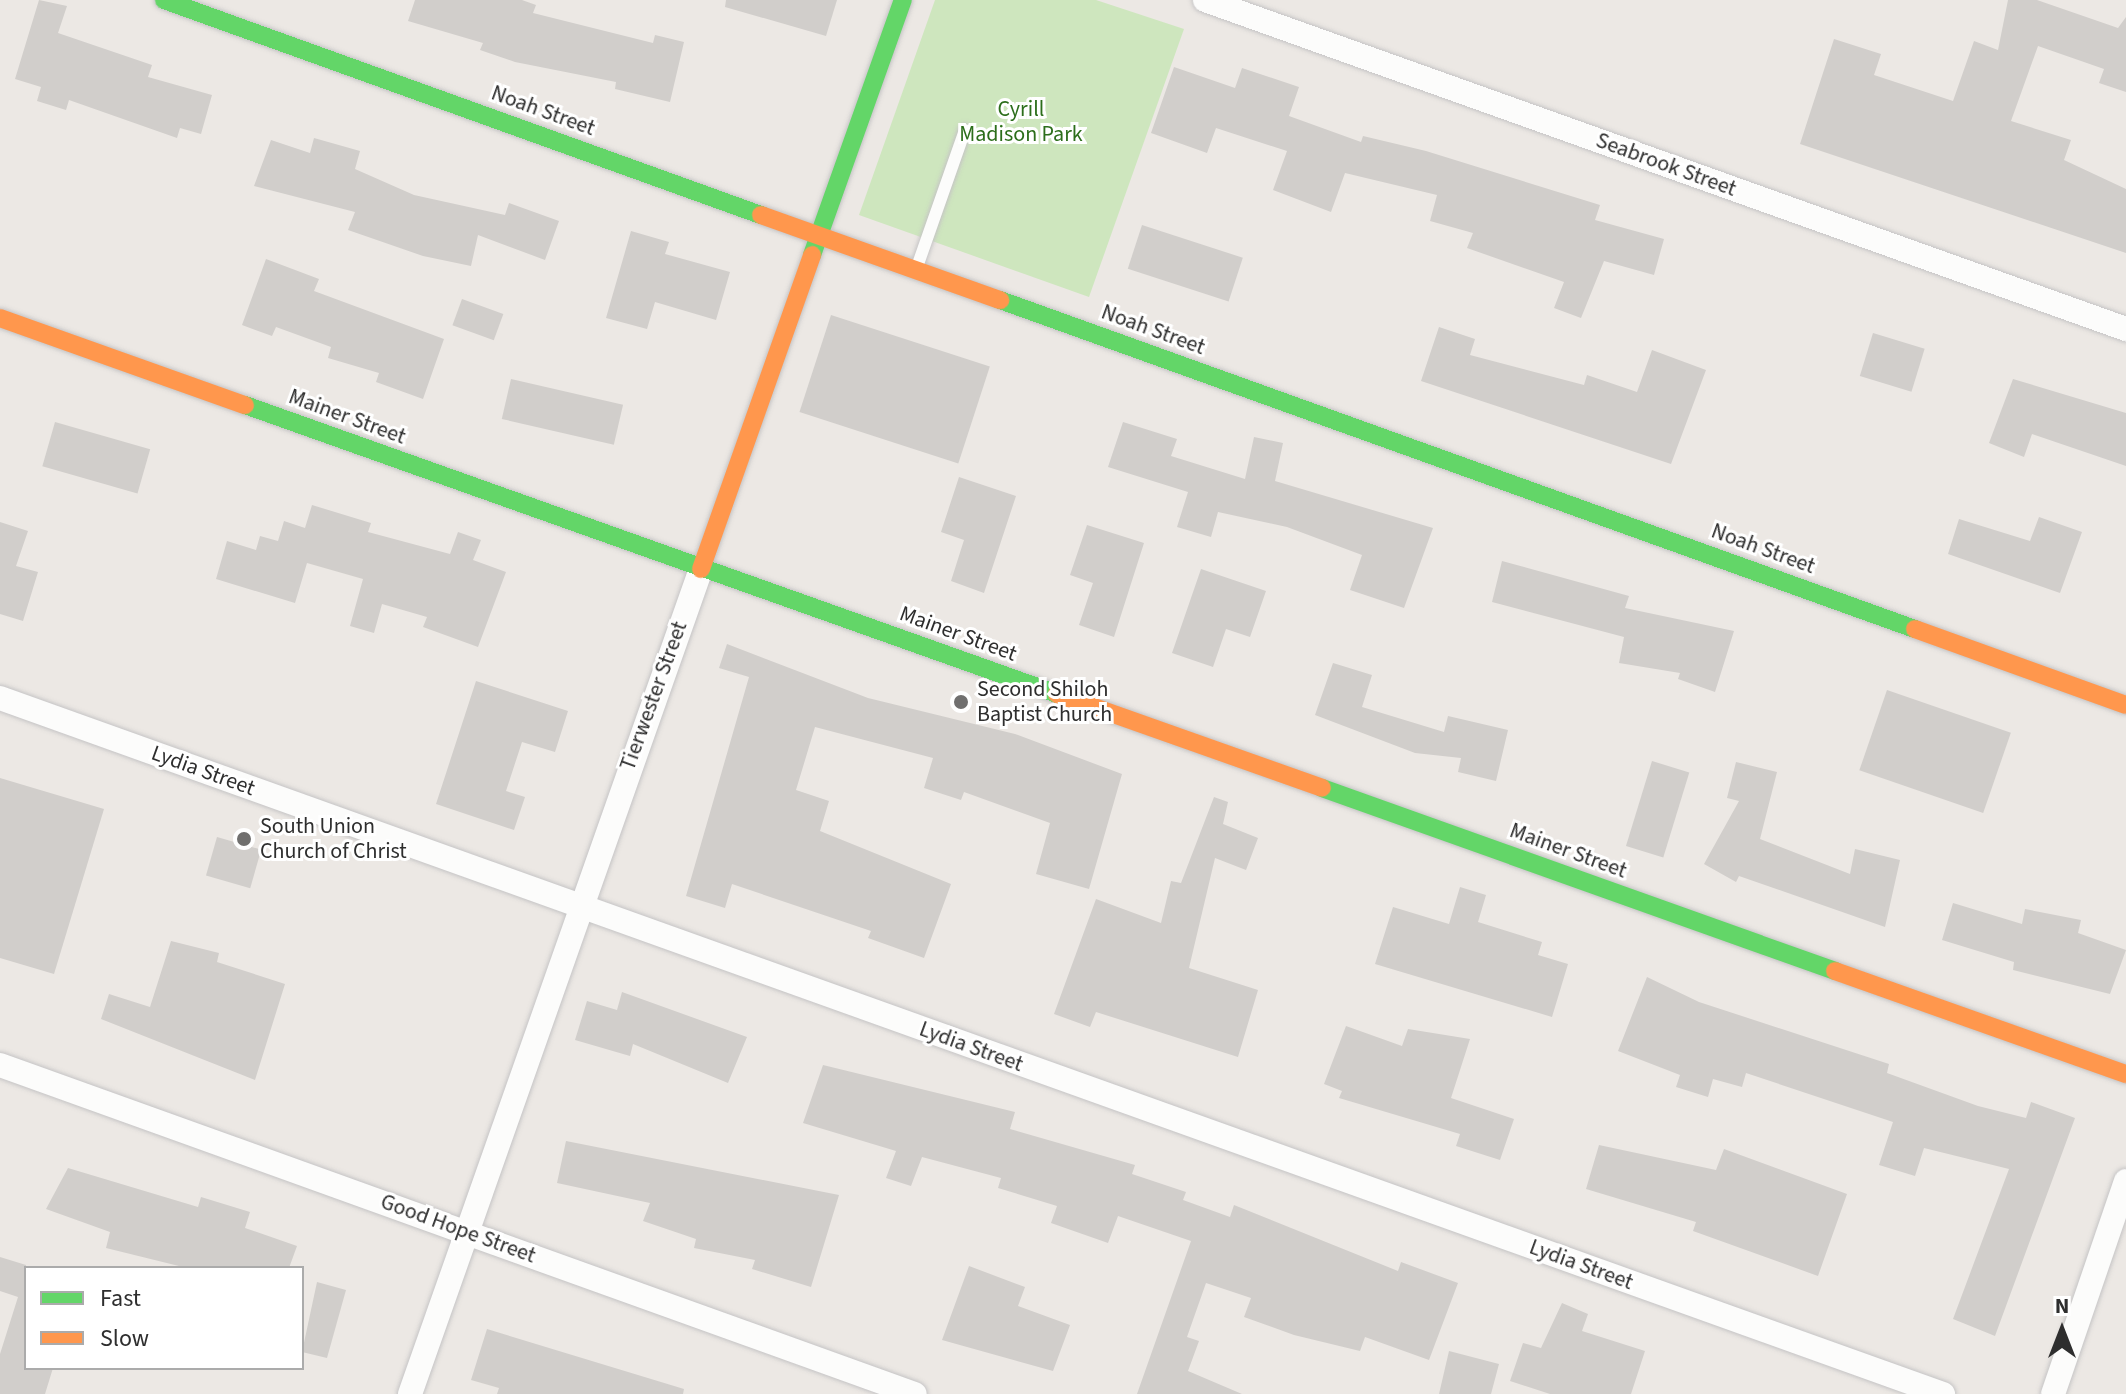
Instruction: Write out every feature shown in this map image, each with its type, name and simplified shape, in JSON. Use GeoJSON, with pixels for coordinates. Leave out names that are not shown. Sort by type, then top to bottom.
{"type":"FeatureCollection","features":[{"type":"Feature","properties":{"kind":"street","name":"Noah Street"},"geometry":{"type":"LineString","coordinates":[[164,0],[2126,705]]}},
{"type":"Feature","properties":{"kind":"street","name":"Tierwester Street"},"geometry":{"type":"LineString","coordinates":[[410,1394],[576,907],[701,569],[903,0]]}},
{"type":"Feature","properties":{"kind":"street","name":"Seabrook Street"},"geometry":{"type":"LineString","coordinates":[[1205,0],[2126,329]]}},
{"type":"Feature","properties":{"kind":"street","name":"Mainer Street"},"geometry":{"type":"LineString","coordinates":[[0,318],[2126,1074]]}},
{"type":"Feature","properties":{"kind":"street","name":"Lydia Street"},"geometry":{"type":"LineString","coordinates":[[0,698],[576,907],[1943,1394]]}},
{"type":"Feature","properties":{"kind":"street","name":"Good Hope Street"},"geometry":{"type":"LineString","coordinates":[[0,1065],[915,1394]]}},
{"type":"Feature","properties":{"kind":"street"},"geometry":{"type":"LineString","coordinates":[[2053,1394],[2126,1181]]}},
{"type":"Feature","properties":{"kind":"lane"},"geometry":{"type":"LineString","coordinates":[[916,270],[965,130]]}},
{"type":"Feature","properties":{"kind":"green space","name":"Cyrill Madison Park"},"geometry":{"type":"Polygon","coordinates":[[[935,0],[1096,0],[1184,29],[1089,297],[859,215],[935,0]]]}},
{"type":"Feature","properties":{"kind":"building"},"geometry":{"type":"Polygon","coordinates":[[[39,0],[67,6],[58,33],[152,65],[148,77],[212,95],[201,134],[180,128],[177,138],[69,100],[66,110],[37,101],[41,87],[15,79],[39,0]]]}},
{"type":"Feature","properties":{"kind":"building"},"geometry":{"type":"Polygon","coordinates":[[[415,0],[522,0],[536,5],[533,13],[653,43],[655,35],[684,42],[670,102],[615,89],[616,82],[515,62],[480,50],[483,43],[408,21],[415,0]]]}},
{"type":"Feature","properties":{"kind":"building"},"geometry":{"type":"Polygon","coordinates":[[[726,0],[837,0],[826,36],[725,7],[726,0]]]}},
{"type":"Feature","properties":{"kind":"building"},"geometry":{"type":"Polygon","coordinates":[[[2008,0],[2037,0],[2118,28],[2126,17],[2126,92],[2099,83],[2104,69],[2038,46],[2011,121],[2071,140],[2064,160],[2126,189],[2126,253],[1800,144],[1834,39],[1881,54],[1874,75],[1953,101],[1974,41],[1998,50],[2008,0]]]}},
{"type":"Feature","properties":{"kind":"building"},"geometry":{"type":"Polygon","coordinates":[[[1174,67],[1235,88],[1242,68],[1299,87],[1289,116],[1361,142],[1363,136],[1426,151],[1600,205],[1595,220],[1664,239],[1654,275],[1604,261],[1581,318],[1554,308],[1564,282],[1467,248],[1473,233],[1430,221],[1437,195],[1345,173],[1331,212],[1273,190],[1287,151],[1216,128],[1207,153],[1151,133],[1174,67]]]}},
{"type":"Feature","properties":{"kind":"building"},"geometry":{"type":"Polygon","coordinates":[[[314,138],[360,151],[355,169],[414,195],[505,215],[509,203],[559,221],[545,260],[478,235],[471,266],[423,256],[348,230],[355,212],[254,186],[271,140],[310,153],[314,138]]]}},
{"type":"Feature","properties":{"kind":"building"},"geometry":{"type":"Polygon","coordinates":[[[1142,225],[1243,258],[1229,302],[1128,269],[1142,225]]]}},
{"type":"Feature","properties":{"kind":"building"},"geometry":{"type":"Polygon","coordinates":[[[631,231],[669,242],[665,254],[730,272],[716,320],[655,302],[647,329],[606,318],[631,231]]]}},
{"type":"Feature","properties":{"kind":"building"},"geometry":{"type":"Polygon","coordinates":[[[266,259],[319,279],[314,291],[444,339],[423,399],[376,382],[379,373],[328,358],[331,347],[276,327],[272,336],[242,325],[266,259]]]}},
{"type":"Feature","properties":{"kind":"building"},"geometry":{"type":"Polygon","coordinates":[[[462,299],[503,314],[494,340],[452,325],[462,299]]]}},
{"type":"Feature","properties":{"kind":"building"},"geometry":{"type":"Polygon","coordinates":[[[831,315],[990,367],[958,464],[799,412],[831,315]]]}},
{"type":"Feature","properties":{"kind":"building"},"geometry":{"type":"Polygon","coordinates":[[[1439,327],[1475,339],[1470,355],[1584,385],[1587,375],[1637,392],[1652,350],[1706,370],[1671,464],[1421,381],[1439,327]]]}},
{"type":"Feature","properties":{"kind":"building"},"geometry":{"type":"Polygon","coordinates":[[[1873,333],[1925,349],[1911,392],[1860,376],[1873,333]]]}},
{"type":"Feature","properties":{"kind":"building"},"geometry":{"type":"Polygon","coordinates":[[[511,379],[623,405],[614,445],[502,419],[511,379]]]}},
{"type":"Feature","properties":{"kind":"building"},"geometry":{"type":"Polygon","coordinates":[[[2013,379],[2126,413],[2126,466],[2032,434],[2024,457],[1989,443],[2013,379]]]}},
{"type":"Feature","properties":{"kind":"building"},"geometry":{"type":"Polygon","coordinates":[[[55,422],[150,449],[137,494],[42,466],[55,422]]]}},
{"type":"Feature","properties":{"kind":"building"},"geometry":{"type":"Polygon","coordinates":[[[1123,422],[1177,439],[1171,456],[1245,479],[1254,437],[1283,443],[1275,481],[1433,528],[1404,608],[1350,590],[1362,555],[1287,527],[1218,512],[1211,537],[1177,527],[1188,492],[1108,467],[1123,422]]]}},
{"type":"Feature","properties":{"kind":"building"},"geometry":{"type":"Polygon","coordinates":[[[959,477],[1016,496],[984,593],[951,581],[964,540],[941,532],[959,477]]]}},
{"type":"Feature","properties":{"kind":"building"},"geometry":{"type":"Polygon","coordinates":[[[312,505],[371,523],[368,532],[450,554],[458,532],[481,540],[473,560],[506,572],[478,647],[423,627],[427,617],[382,604],[374,633],[350,626],[363,579],[307,563],[295,603],[216,579],[227,541],[256,550],[260,536],[278,541],[284,521],[305,528],[312,505]]]}},
{"type":"Feature","properties":{"kind":"building"},"geometry":{"type":"Polygon","coordinates":[[[2039,517],[2082,532],[2060,593],[1948,554],[1959,519],[2030,541],[2039,517]]]}},
{"type":"Feature","properties":{"kind":"building"},"geometry":{"type":"Polygon","coordinates":[[[0,522],[28,531],[16,566],[38,572],[23,621],[0,614],[0,522]]]}},
{"type":"Feature","properties":{"kind":"building"},"geometry":{"type":"Polygon","coordinates":[[[1087,525],[1144,543],[1114,637],[1079,625],[1093,583],[1070,575],[1087,525]]]}},
{"type":"Feature","properties":{"kind":"building"},"geometry":{"type":"Polygon","coordinates":[[[1502,561],[1629,596],[1625,608],[1734,631],[1715,692],[1678,679],[1680,673],[1619,663],[1624,637],[1492,602],[1502,561]]]}},
{"type":"Feature","properties":{"kind":"building"},"geometry":{"type":"Polygon","coordinates":[[[1201,569],[1266,591],[1250,637],[1226,629],[1213,667],[1172,653],[1201,569]]]}},
{"type":"Feature","properties":{"kind":"building"},"geometry":{"type":"Polygon","coordinates":[[[727,644],[868,698],[1015,734],[1122,774],[1089,889],[1036,874],[1050,823],[964,792],[961,800],[924,788],[933,758],[815,727],[796,790],[829,801],[820,831],[951,884],[924,958],[868,938],[871,931],[732,884],[725,908],[686,896],[749,677],[719,668],[727,644]]]}},
{"type":"Feature","properties":{"kind":"building"},"geometry":{"type":"Polygon","coordinates":[[[1333,663],[1372,675],[1362,707],[1444,732],[1448,716],[1508,730],[1496,781],[1458,772],[1461,758],[1415,753],[1315,715],[1333,663]]]}},
{"type":"Feature","properties":{"kind":"building"},"geometry":{"type":"Polygon","coordinates":[[[476,681],[568,711],[555,752],[522,742],[506,791],[525,797],[514,830],[436,804],[476,681]]]}},
{"type":"Feature","properties":{"kind":"building"},"geometry":{"type":"Polygon","coordinates":[[[1887,690],[2011,733],[1983,813],[1859,770],[1887,690]]]}},
{"type":"Feature","properties":{"kind":"building"},"geometry":{"type":"Polygon","coordinates":[[[1652,761],[1689,772],[1663,858],[1626,846],[1652,761]]]}},
{"type":"Feature","properties":{"kind":"building"},"geometry":{"type":"Polygon","coordinates":[[[1736,762],[1777,772],[1760,839],[1850,874],[1855,849],[1900,860],[1885,927],[1739,876],[1736,882],[1704,864],[1739,801],[1727,798],[1736,762]]]}},
{"type":"Feature","properties":{"kind":"building"},"geometry":{"type":"Polygon","coordinates":[[[0,778],[104,809],[54,974],[0,958],[0,778]]]}},
{"type":"Feature","properties":{"kind":"building"},"geometry":{"type":"Polygon","coordinates":[[[1214,797],[1228,802],[1223,824],[1258,838],[1246,870],[1215,858],[1189,968],[1258,990],[1238,1057],[1096,1012],[1090,1027],[1054,1014],[1096,899],[1161,923],[1171,881],[1181,883],[1214,797]]]}},
{"type":"Feature","properties":{"kind":"building"},"geometry":{"type":"Polygon","coordinates":[[[217,837],[261,850],[250,888],[206,875],[217,837]]]}},
{"type":"Feature","properties":{"kind":"building"},"geometry":{"type":"Polygon","coordinates":[[[1460,887],[1486,895],[1478,922],[1542,942],[1538,955],[1568,964],[1552,1017],[1375,964],[1393,907],[1449,924],[1460,887]]]}},
{"type":"Feature","properties":{"kind":"building"},"geometry":{"type":"Polygon","coordinates":[[[1953,903],[2022,924],[2025,909],[2081,920],[2078,933],[2126,950],[2110,994],[2013,970],[2014,962],[1942,940],[1953,903]]]}},
{"type":"Feature","properties":{"kind":"building"},"geometry":{"type":"Polygon","coordinates":[[[171,941],[219,953],[217,962],[285,984],[255,1080],[101,1019],[109,994],[150,1007],[171,941]]]}},
{"type":"Feature","properties":{"kind":"building"},"geometry":{"type":"Polygon","coordinates":[[[1647,977],[1699,1002],[1889,1064],[1887,1073],[1978,1106],[2026,1118],[2031,1102],[2075,1118],[1995,1336],[1953,1319],[2009,1169],[1924,1148],[1915,1176],[1879,1165],[1893,1122],[1746,1073],[1742,1087],[1713,1079],[1708,1097],[1676,1087],[1680,1075],[1618,1051],[1647,977]]]}},
{"type":"Feature","properties":{"kind":"building"},"geometry":{"type":"Polygon","coordinates":[[[622,992],[747,1037],[728,1083],[633,1044],[630,1056],[575,1040],[587,1001],[617,1010],[622,992]]]}},
{"type":"Feature","properties":{"kind":"building"},"geometry":{"type":"Polygon","coordinates":[[[1346,1026],[1402,1046],[1408,1029],[1470,1039],[1451,1098],[1514,1119],[1500,1160],[1456,1146],[1460,1134],[1339,1098],[1342,1091],[1324,1084],[1346,1026]]]}},
{"type":"Feature","properties":{"kind":"building"},"geometry":{"type":"Polygon","coordinates":[[[823,1065],[1015,1112],[1010,1129],[1135,1165],[1132,1174],[1186,1192],[1183,1200],[1230,1217],[1234,1205],[1398,1271],[1401,1262],[1458,1283],[1429,1360],[1365,1337],[1360,1351],[1294,1335],[1244,1317],[1251,1298],[1206,1283],[1187,1337],[1199,1341],[1188,1371],[1242,1394],[1137,1394],[1191,1241],[1118,1216],[1108,1243],[1051,1223],[1057,1206],[998,1188],[1001,1178],[922,1157],[911,1186],[886,1178],[896,1151],[803,1123],[823,1065]]]}},
{"type":"Feature","properties":{"kind":"building"},"geometry":{"type":"Polygon","coordinates":[[[566,1141],[839,1195],[811,1287],[752,1269],[755,1260],[694,1248],[696,1239],[643,1221],[650,1203],[557,1183],[566,1141]]]}},
{"type":"Feature","properties":{"kind":"building"},"geometry":{"type":"Polygon","coordinates":[[[1599,1145],[1716,1170],[1724,1149],[1847,1194],[1818,1276],[1693,1231],[1696,1222],[1586,1189],[1599,1145]]]}},
{"type":"Feature","properties":{"kind":"building"},"geometry":{"type":"Polygon","coordinates":[[[68,1168],[198,1207],[201,1197],[250,1212],[245,1228],[297,1246],[290,1266],[179,1266],[106,1248],[110,1232],[46,1209],[68,1168]]]}},
{"type":"Feature","properties":{"kind":"building"},"geometry":{"type":"Polygon","coordinates":[[[0,1257],[26,1265],[24,1370],[52,1370],[45,1394],[0,1394],[0,1354],[18,1297],[0,1291],[0,1257]]]}},
{"type":"Feature","properties":{"kind":"building"},"geometry":{"type":"Polygon","coordinates":[[[969,1266],[1025,1287],[1018,1306],[1070,1325],[1053,1371],[942,1340],[969,1266]]]}},
{"type":"Feature","properties":{"kind":"building"},"geometry":{"type":"Polygon","coordinates":[[[317,1282],[346,1290],[327,1358],[304,1352],[317,1282]]]}},
{"type":"Feature","properties":{"kind":"building"},"geometry":{"type":"Polygon","coordinates":[[[1562,1303],[1588,1314],[1582,1331],[1645,1351],[1631,1394],[1550,1394],[1510,1381],[1523,1343],[1541,1348],[1562,1303]]]}},
{"type":"Feature","properties":{"kind":"building"},"geometry":{"type":"Polygon","coordinates":[[[487,1329],[684,1389],[683,1394],[497,1394],[499,1388],[471,1380],[487,1329]]]}},
{"type":"Feature","properties":{"kind":"building"},"geometry":{"type":"Polygon","coordinates":[[[1449,1351],[1499,1364],[1491,1394],[1439,1394],[1449,1351]]]}},
{"type":"Feature","properties":{"kind":"traffic: fast"},"geometry":{"type":"LineString","coordinates":[[164,0],[761,215]]}},
{"type":"Feature","properties":{"kind":"traffic: fast"},"geometry":{"type":"LineString","coordinates":[[812,255],[903,0]]}},
{"type":"Feature","properties":{"kind":"traffic: fast"},"geometry":{"type":"LineString","coordinates":[[1000,300],[1915,629]]}},
{"type":"Feature","properties":{"kind":"traffic: fast"},"geometry":{"type":"LineString","coordinates":[[245,405],[1057,694]]}},
{"type":"Feature","properties":{"kind":"traffic: fast"},"geometry":{"type":"LineString","coordinates":[[1322,788],[1835,971]]}},
{"type":"Feature","properties":{"kind":"traffic: slow"},"geometry":{"type":"LineString","coordinates":[[761,215],[1000,300]]}},
{"type":"Feature","properties":{"kind":"traffic: slow"},"geometry":{"type":"LineString","coordinates":[[701,569],[812,255]]}},
{"type":"Feature","properties":{"kind":"traffic: slow"},"geometry":{"type":"LineString","coordinates":[[0,318],[245,405]]}},
{"type":"Feature","properties":{"kind":"traffic: slow"},"geometry":{"type":"LineString","coordinates":[[1915,629],[2126,705]]}},
{"type":"Feature","properties":{"kind":"traffic: slow"},"geometry":{"type":"LineString","coordinates":[[1057,694],[1322,788]]}},
{"type":"Feature","properties":{"kind":"traffic: slow"},"geometry":{"type":"LineString","coordinates":[[1835,971],[2126,1074]]}},
{"type":"Feature","properties":{"kind":"place","name":"Second Shiloh Baptist Church"},"geometry":{"type":"Point","coordinates":[961,702]}},
{"type":"Feature","properties":{"kind":"place","name":"South Union Church of Christ"},"geometry":{"type":"Point","coordinates":[244,839]}}]}
